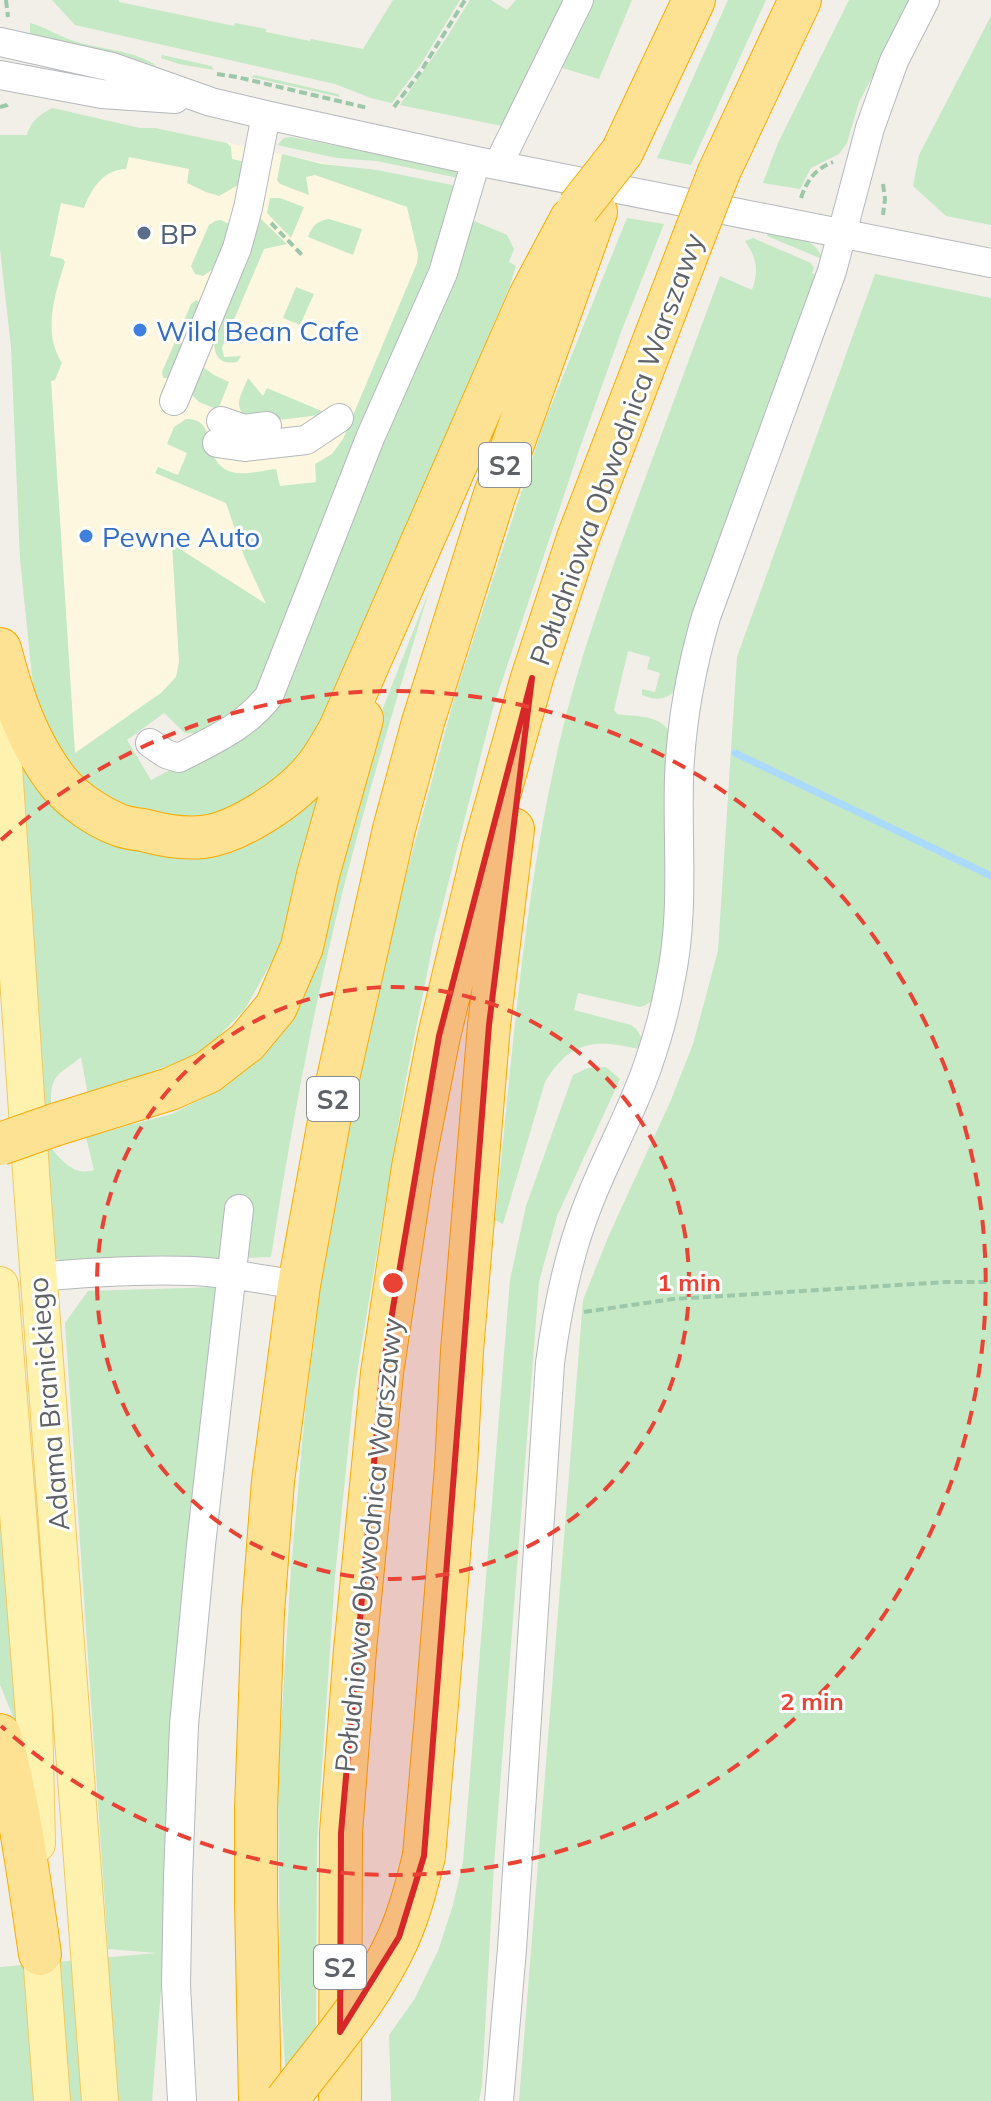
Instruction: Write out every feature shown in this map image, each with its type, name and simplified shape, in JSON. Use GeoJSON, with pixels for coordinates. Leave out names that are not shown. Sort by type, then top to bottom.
{"type":"FeatureCollection","features":[{"type":"Feature","properties":{"kind":"highway"},"geometry":{"type":"LineString","coordinates":[[0,649],[20,715],[41,757],[60,785],[87,807],[119,825],[161,835],[203,837],[246,822],[282,801],[313,771],[339,731],[530,296],[554,249],[587,210],[622,152],[694,0]]}},
{"type":"Feature","properties":{"kind":"highway","name":"Południowa Obwodnica Warszawy"},"geometry":{"type":"LineString","coordinates":[[340,2101],[341,1833],[365,1532],[395,1276],[439,1036],[484,848],[532,678],[578,538],[719,172],[800,0]]}},
{"type":"Feature","properties":{"kind":"highway","name":"S2"},"geometry":{"type":"LineString","coordinates":[[260,2101],[256,1824],[263,1612],[273,1481],[299,1285],[332,1105],[394,829],[423,722],[587,210]]}},
{"type":"Feature","properties":{"kind":"highway"},"geometry":{"type":"LineString","coordinates":[[0,1144],[170,1089],[208,1072],[247,1042],[276,1007],[302,947],[318,875],[393,610]]}},
{"type":"Feature","properties":{"kind":"highway"},"geometry":{"type":"LineString","coordinates":[[286,2101],[357,2011],[381,1972],[399,1937],[424,1856],[489,1025],[532,678]]}},
{"type":"Feature","properties":{"kind":"highway"},"geometry":{"type":"LineString","coordinates":[[0,1735],[19,1816],[40,1954]]}},
{"type":"Feature","properties":{"kind":"main road","name":"Adama Branickiego"},"geometry":{"type":"LineString","coordinates":[[0,706],[38,1277],[100,2101]]}},
{"type":"Feature","properties":{"kind":"main road","name":"Adama Branickiego"},"geometry":{"type":"LineString","coordinates":[[0,1285],[34,1716],[40,1954],[52,2101]]}},
{"type":"Feature","properties":{"kind":"street"},"geometry":{"type":"LineString","coordinates":[[150,743],[166,754],[179,758],[242,723],[257,712],[269,696],[370,438],[443,273],[471,185],[487,163],[579,0]]}},
{"type":"Feature","properties":{"kind":"street"},"geometry":{"type":"LineString","coordinates":[[499,2101],[512,1949],[550,1363],[557,1314],[584,1213],[648,1065],[671,981],[679,915],[679,775],[685,712],[706,617],[832,271],[875,114],[894,61],[925,0]]}},
{"type":"Feature","properties":{"kind":"street"},"geometry":{"type":"LineString","coordinates":[[0,42],[213,88],[266,115],[487,163],[991,263]]}},
{"type":"Feature","properties":{"kind":"street"},"geometry":{"type":"LineString","coordinates":[[0,75],[102,94],[213,88]]}},
{"type":"Feature","properties":{"kind":"street"},"geometry":{"type":"LineString","coordinates":[[174,401],[237,248],[266,115]]}},
{"type":"Feature","properties":{"kind":"street"},"geometry":{"type":"LineString","coordinates":[[219,432],[244,447],[306,440],[339,418]]}},
{"type":"Feature","properties":{"kind":"street"},"geometry":{"type":"LineString","coordinates":[[182,2101],[176,1985],[184,1725],[239,1209]]}},
{"type":"Feature","properties":{"kind":"street"},"geometry":{"type":"LineString","coordinates":[[38,1277],[131,1270],[194,1271],[299,1285]]}},
{"type":"Feature","properties":{"kind":"path"},"geometry":{"type":"LineString","coordinates":[[394,107],[421,71],[465,0]]}},
{"type":"Feature","properties":{"kind":"path"},"geometry":{"type":"LineString","coordinates":[[213,88],[237,77],[372,109]]}},
{"type":"Feature","properties":{"kind":"path"},"geometry":{"type":"LineString","coordinates":[[792,201],[809,202]]}},
{"type":"Feature","properties":{"kind":"path"},"geometry":{"type":"LineString","coordinates":[[582,1312],[673,1299],[946,1282],[991,1282]]}},
{"type":"Feature","properties":{"kind":"highlighted area"},"geometry":{"type":"Polygon","coordinates":[[[532,678],[489,1025],[424,1856],[399,1937],[340,2032],[341,1833],[382,1373],[439,1036],[532,678]]]}},
{"type":"Feature","properties":{"kind":"shaded area"},"geometry":{"type":"Polygon","coordinates":[[[53,108],[456,190],[307,536],[244,556],[267,605],[179,662],[176,677],[161,693],[75,753],[51,381],[28,127],[53,108]]]}},
{"type":"Feature","properties":{"kind":"green space"},"geometry":{"type":"Polygon","coordinates":[[[52,0],[119,0],[234,26],[235,23],[310,41],[363,49],[393,0],[460,0],[421,64],[392,103],[335,84],[75,25],[52,0]]]}},
{"type":"Feature","properties":{"kind":"green space"},"geometry":{"type":"Polygon","coordinates":[[[470,0],[491,0],[507,10],[516,0],[571,0],[507,127],[400,105],[470,0]]]}},
{"type":"Feature","properties":{"kind":"green space"},"geometry":{"type":"Polygon","coordinates":[[[587,0],[632,0],[599,79],[556,66],[587,0]]]}},
{"type":"Feature","properties":{"kind":"green space"},"geometry":{"type":"Polygon","coordinates":[[[728,0],[766,0],[691,165],[657,158],[728,0]]]}},
{"type":"Feature","properties":{"kind":"green space"},"geometry":{"type":"Polygon","coordinates":[[[849,0],[913,0],[859,102],[847,143],[839,154],[811,168],[800,189],[763,183],[778,143],[849,0]]]}},
{"type":"Feature","properties":{"kind":"green space"},"geometry":{"type":"Polygon","coordinates":[[[991,16],[991,225],[946,216],[913,186],[919,155],[991,16]]]}},
{"type":"Feature","properties":{"kind":"green space"},"geometry":{"type":"Polygon","coordinates":[[[30,23],[71,40],[137,56],[157,66],[30,35],[30,23]]]}},
{"type":"Feature","properties":{"kind":"green space"},"geometry":{"type":"Polygon","coordinates":[[[162,55],[211,66],[214,70],[179,64],[161,58],[162,55]]]}},
{"type":"Feature","properties":{"kind":"green space"},"geometry":{"type":"Polygon","coordinates":[[[255,75],[338,94],[340,97],[251,77],[255,75]]]}},
{"type":"Feature","properties":{"kind":"green space"},"geometry":{"type":"Polygon","coordinates":[[[53,108],[140,128],[155,128],[227,143],[231,147],[232,159],[246,162],[238,185],[219,196],[187,183],[189,169],[129,157],[126,169],[111,172],[99,181],[84,208],[61,203],[50,256],[65,262],[52,313],[53,339],[62,363],[55,380],[51,381],[75,753],[161,693],[176,677],[179,662],[172,544],[266,604],[244,556],[226,503],[155,473],[158,467],[178,475],[187,453],[167,444],[174,427],[186,419],[197,421],[207,433],[216,460],[232,472],[276,469],[280,486],[316,482],[315,464],[332,454],[343,439],[417,263],[418,254],[407,207],[315,175],[306,177],[309,195],[280,184],[277,180],[282,154],[322,164],[377,170],[462,187],[253,706],[206,734],[185,733],[164,713],[127,740],[151,780],[235,736],[262,715],[467,218],[507,235],[514,249],[509,262],[516,266],[509,288],[312,750],[247,809],[186,820],[131,809],[105,797],[81,780],[39,721],[20,559],[11,347],[0,249],[0,135],[27,135],[37,118],[53,108]]]}},
{"type":"Feature","properties":{"kind":"green space"},"geometry":{"type":"Polygon","coordinates":[[[284,138],[456,169],[458,178],[277,145],[284,138]]]}},
{"type":"Feature","properties":{"kind":"green space"},"geometry":{"type":"Polygon","coordinates":[[[270,198],[280,198],[304,207],[291,238],[267,213],[270,198]]]}},
{"type":"Feature","properties":{"kind":"green space"},"geometry":{"type":"Polygon","coordinates":[[[258,216],[287,244],[264,249],[222,348],[224,357],[241,356],[237,362],[223,361],[216,354],[215,330],[258,216]]]}},
{"type":"Feature","properties":{"kind":"green space"},"geometry":{"type":"Polygon","coordinates":[[[627,218],[664,224],[577,456],[493,708],[433,943],[406,1079],[354,1391],[335,1576],[317,1842],[316,2029],[285,2067],[280,1978],[278,1776],[305,1412],[327,1232],[383,959],[457,689],[543,426],[627,218]]]}},
{"type":"Feature","properties":{"kind":"green space"},"geometry":{"type":"Polygon","coordinates":[[[329,219],[362,229],[353,255],[308,237],[316,224],[329,219]]]}},
{"type":"Feature","properties":{"kind":"green space"},"geometry":{"type":"Polygon","coordinates":[[[221,220],[231,225],[217,266],[203,276],[195,274],[191,266],[209,225],[221,220]]]}},
{"type":"Feature","properties":{"kind":"green space"},"geometry":{"type":"Polygon","coordinates":[[[768,233],[808,242],[819,251],[822,259],[767,236],[768,233]]]}},
{"type":"Feature","properties":{"kind":"green space"},"geometry":{"type":"Polygon","coordinates":[[[753,238],[811,263],[814,268],[812,273],[819,276],[676,690],[660,698],[642,695],[642,689],[655,692],[660,673],[647,669],[650,657],[628,651],[614,710],[617,714],[652,719],[669,731],[667,939],[653,1000],[640,1007],[578,993],[574,1010],[631,1025],[644,1041],[642,1050],[612,1044],[586,1046],[565,1057],[555,1068],[545,1082],[503,1224],[495,1220],[520,979],[547,799],[568,708],[607,584],[720,276],[752,290],[756,265],[745,241],[753,238]]]}},
{"type":"Feature","properties":{"kind":"green space"},"geometry":{"type":"Polygon","coordinates":[[[875,274],[991,298],[991,2101],[519,2101],[583,1300],[693,1044],[718,951],[737,657],[875,274]]]}},
{"type":"Feature","properties":{"kind":"green space"},"geometry":{"type":"Polygon","coordinates":[[[296,287],[314,294],[300,325],[283,318],[296,287]]]}},
{"type":"Feature","properties":{"kind":"green space"},"geometry":{"type":"Polygon","coordinates":[[[196,300],[200,303],[169,378],[163,378],[162,372],[191,304],[196,300]]]}},
{"type":"Feature","properties":{"kind":"green space"},"geometry":{"type":"Polygon","coordinates":[[[203,367],[229,382],[216,409],[199,402],[190,393],[203,367]]]}},
{"type":"Feature","properties":{"kind":"green space"},"geometry":{"type":"Polygon","coordinates":[[[248,378],[263,396],[267,388],[324,412],[254,423],[242,412],[239,403],[248,378]]]}},
{"type":"Feature","properties":{"kind":"green space"},"geometry":{"type":"Polygon","coordinates":[[[429,591],[362,818],[331,939],[302,1075],[271,1257],[69,1264],[53,1257],[43,1150],[51,1148],[75,1169],[94,1170],[86,1137],[172,1114],[223,1088],[257,1062],[282,1034],[296,1010],[376,726],[429,591]]]}},
{"type":"Feature","properties":{"kind":"green space"},"geometry":{"type":"Polygon","coordinates":[[[19,753],[148,846],[326,777],[287,927],[275,956],[245,1009],[210,1045],[186,1059],[88,1095],[81,1057],[58,1075],[52,1086],[51,1105],[41,1107],[19,753]]]}},
{"type":"Feature","properties":{"kind":"green space"},"geometry":{"type":"Polygon","coordinates":[[[606,1067],[620,1079],[557,1216],[539,1282],[479,2101],[391,2101],[389,2035],[414,2000],[438,1951],[463,1862],[510,1280],[526,1206],[573,1075],[588,1068],[606,1067]]]}},
{"type":"Feature","properties":{"kind":"green space"},"geometry":{"type":"Polygon","coordinates":[[[218,1287],[152,2101],[0,2101],[0,1967],[157,1953],[108,1949],[65,1323],[88,1291],[218,1287]]]}},
{"type":"Feature","properties":{"kind":"green space"},"geometry":{"type":"Polygon","coordinates":[[[0,1495],[9,1627],[20,1733],[0,1685],[0,1495]]]}},
{"type":"Feature","properties":{"kind":"waterway"},"geometry":{"type":"LineString","coordinates":[[735,753],[991,876]]}},
{"type":"Feature","properties":{"kind":"place","name":"BP"},"geometry":{"type":"Point","coordinates":[144,233]}},
{"type":"Feature","properties":{"kind":"place","name":"Wild Bean Cafe"},"geometry":{"type":"Point","coordinates":[140,330]}},
{"type":"Feature","properties":{"kind":"place","name":"Pewne Auto"},"geometry":{"type":"Point","coordinates":[86,536]}}]}
